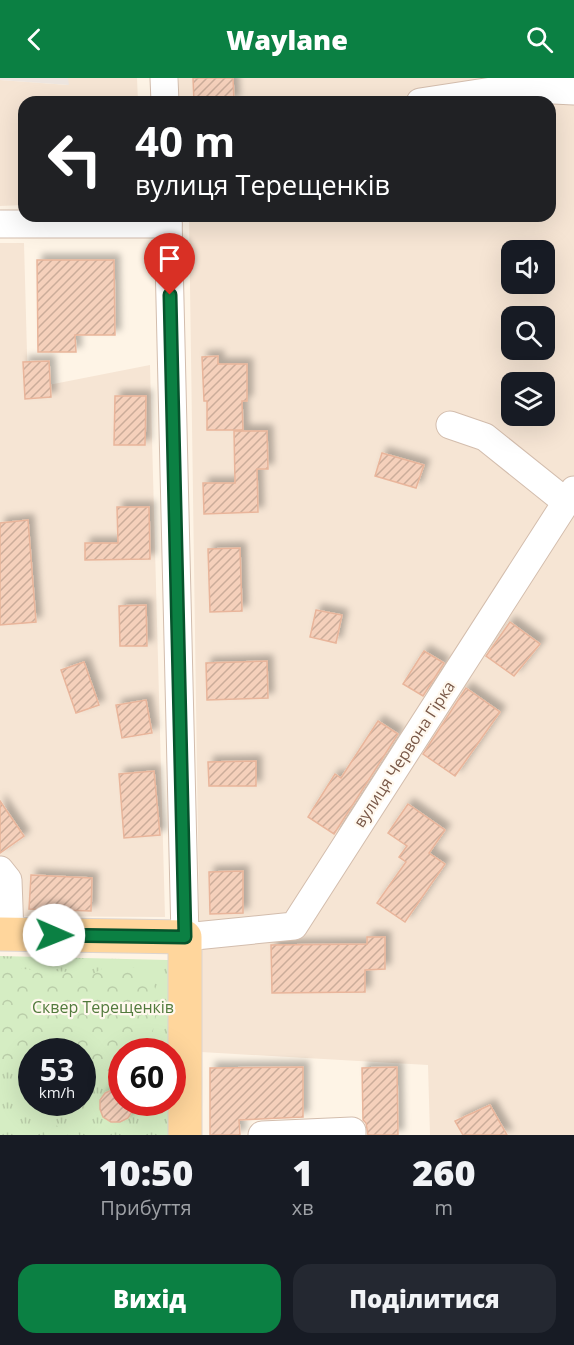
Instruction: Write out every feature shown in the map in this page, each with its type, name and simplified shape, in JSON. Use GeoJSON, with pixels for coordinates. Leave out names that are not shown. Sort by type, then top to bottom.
{"type":"FeatureCollection","features":[{"type":"Feature","properties":{"kind":"main road"},"geometry":{"type":"LineString","coordinates":[[5,934],[185,937],[185,1135]]}},
{"type":"Feature","properties":{"kind":"street"},"geometry":{"type":"LineString","coordinates":[[165,78],[165,96]]}},
{"type":"Feature","properties":{"kind":"street"},"geometry":{"type":"LineString","coordinates":[[459,96],[512,88],[574,91]]}},
{"type":"Feature","properties":{"kind":"street"},"geometry":{"type":"LineString","coordinates":[[0,224],[84,222]]}},
{"type":"Feature","properties":{"kind":"street"},"geometry":{"type":"LineString","coordinates":[[168,222],[185,937]]}},
{"type":"Feature","properties":{"kind":"street"},"geometry":{"type":"LineString","coordinates":[[450,425],[485,437],[570,496]]}},
{"type":"Feature","properties":{"kind":"street","name":"вулиця Червона Гірка"},"geometry":{"type":"LineString","coordinates":[[185,937],[294,926],[570,496]]}},
{"type":"Feature","properties":{"kind":"street"},"geometry":{"type":"LineString","coordinates":[[0,870],[8,880],[5,934]]}},
{"type":"Feature","properties":{"kind":"street"},"geometry":{"type":"LineString","coordinates":[[262,1135],[352,1131],[352,1135]]}},
{"type":"Feature","properties":{"kind":"shaded area"},"geometry":{"type":"Polygon","coordinates":[[[0,78],[68,78],[69,85],[0,80],[0,78]]]}},
{"type":"Feature","properties":{"kind":"shaded area"},"geometry":{"type":"Polygon","coordinates":[[[68,78],[137,78],[138,96],[18,96],[18,205],[0,206],[0,80],[68,85],[68,78]]]}},
{"type":"Feature","properties":{"kind":"shaded area"},"geometry":{"type":"Polygon","coordinates":[[[179,78],[574,78],[574,1135],[430,1135],[428,1065],[201,1052],[189,222],[556,222],[556,96],[179,96],[179,78]]]}},
{"type":"Feature","properties":{"kind":"shaded area"},"geometry":{"type":"Polygon","coordinates":[[[0,243],[24,243],[28,389],[150,365],[165,917],[0,916],[0,243]]]}},
{"type":"Feature","properties":{"kind":"green space","name":"Сквер Терещенків"},"geometry":{"type":"Polygon","coordinates":[[[0,956],[168,960],[169,1038],[108,1038],[108,1116],[170,1116],[170,1135],[0,1135],[0,956]]]}},
{"type":"Feature","properties":{"kind":"green space"},"geometry":{"type":"Polygon","coordinates":[[[107,966],[148,968],[158,997],[152,1038],[108,1038],[108,1071],[96,1071],[96,1038],[18,1038],[18,1066],[0,1064],[0,970],[7,968],[70,972],[77,983],[107,966]]]}},
{"type":"Feature","properties":{"kind":"green space"},"geometry":{"type":"Polygon","coordinates":[[[54,1125],[77,1131],[79,1135],[45,1135],[43,1129],[54,1125]]]}},
{"type":"Feature","properties":{"kind":"building"},"geometry":{"type":"Polygon","coordinates":[[[193,78],[233,78],[234,96],[194,96],[193,78]]]}},
{"type":"Feature","properties":{"kind":"building"},"geometry":{"type":"Polygon","coordinates":[[[37,260],[114,260],[115,335],[75,335],[76,352],[38,352],[37,260]]]}},
{"type":"Feature","properties":{"kind":"building"},"geometry":{"type":"Polygon","coordinates":[[[218,356],[218,364],[247,364],[247,401],[242,401],[243,430],[207,430],[207,401],[204,401],[202,357],[218,356]]]}},
{"type":"Feature","properties":{"kind":"building"},"geometry":{"type":"Polygon","coordinates":[[[49,361],[51,397],[25,399],[23,362],[49,361]]]}},
{"type":"Feature","properties":{"kind":"building"},"geometry":{"type":"Polygon","coordinates":[[[115,396],[146,396],[145,445],[114,445],[115,396]]]}},
{"type":"Feature","properties":{"kind":"building"},"geometry":{"type":"Polygon","coordinates":[[[234,431],[267,431],[268,469],[257,469],[258,512],[204,514],[203,483],[235,483],[234,431]]]}},
{"type":"Feature","properties":{"kind":"building"},"geometry":{"type":"Polygon","coordinates":[[[382,453],[424,465],[416,488],[375,476],[382,453]]]}},
{"type":"Feature","properties":{"kind":"building"},"geometry":{"type":"Polygon","coordinates":[[[117,507],[149,507],[150,559],[85,560],[85,543],[118,543],[117,507]]]}},
{"type":"Feature","properties":{"kind":"building"},"geometry":{"type":"Polygon","coordinates":[[[28,520],[36,622],[0,625],[0,523],[28,520]]]}},
{"type":"Feature","properties":{"kind":"building"},"geometry":{"type":"Polygon","coordinates":[[[240,548],[242,611],[210,612],[208,549],[240,548]]]}},
{"type":"Feature","properties":{"kind":"building"},"geometry":{"type":"Polygon","coordinates":[[[146,605],[147,646],[120,646],[119,606],[146,605]]]}},
{"type":"Feature","properties":{"kind":"building"},"geometry":{"type":"Polygon","coordinates":[[[316,610],[342,615],[336,643],[310,637],[316,610]]]}},
{"type":"Feature","properties":{"kind":"building"},"geometry":{"type":"Polygon","coordinates":[[[510,622],[540,644],[514,676],[486,656],[510,622]]]}},
{"type":"Feature","properties":{"kind":"building"},"geometry":{"type":"Polygon","coordinates":[[[424,651],[444,663],[423,696],[403,684],[424,651]]]}},
{"type":"Feature","properties":{"kind":"building"},"geometry":{"type":"Polygon","coordinates":[[[267,661],[268,698],[207,700],[206,663],[267,661]]]}},
{"type":"Feature","properties":{"kind":"building"},"geometry":{"type":"Polygon","coordinates":[[[84,662],[99,705],[76,713],[61,670],[84,662]]]}},
{"type":"Feature","properties":{"kind":"building"},"geometry":{"type":"Polygon","coordinates":[[[466,688],[500,712],[455,776],[423,754],[466,688]]]}},
{"type":"Feature","properties":{"kind":"building"},"geometry":{"type":"Polygon","coordinates":[[[146,700],[152,733],[122,738],[116,705],[146,700]]]}},
{"type":"Feature","properties":{"kind":"building"},"geometry":{"type":"Polygon","coordinates":[[[378,721],[398,734],[334,834],[308,817],[335,774],[341,778],[378,721]]]}},
{"type":"Feature","properties":{"kind":"building"},"geometry":{"type":"Polygon","coordinates":[[[256,761],[256,786],[209,786],[208,762],[256,761]]]}},
{"type":"Feature","properties":{"kind":"building"},"geometry":{"type":"Polygon","coordinates":[[[154,771],[160,835],[124,838],[119,774],[154,771]]]}},
{"type":"Feature","properties":{"kind":"building"},"geometry":{"type":"Polygon","coordinates":[[[0,801],[24,836],[0,853],[0,801]]]}},
{"type":"Feature","properties":{"kind":"building"},"geometry":{"type":"Polygon","coordinates":[[[408,804],[445,830],[429,853],[445,864],[405,922],[377,903],[406,862],[399,857],[407,846],[388,833],[408,804]]]}},
{"type":"Feature","properties":{"kind":"building"},"geometry":{"type":"Polygon","coordinates":[[[243,871],[243,913],[210,914],[209,872],[243,871]]]}},
{"type":"Feature","properties":{"kind":"building"},"geometry":{"type":"Polygon","coordinates":[[[31,875],[92,878],[91,911],[29,909],[31,875]]]}},
{"type":"Feature","properties":{"kind":"building"},"geometry":{"type":"Polygon","coordinates":[[[367,937],[385,937],[385,969],[365,970],[365,992],[272,993],[271,945],[367,944],[367,937]]]}},
{"type":"Feature","properties":{"kind":"building"},"geometry":{"type":"Polygon","coordinates":[[[303,1067],[303,1117],[239,1120],[240,1135],[210,1135],[210,1068],[303,1067]]]}},
{"type":"Feature","properties":{"kind":"building"},"geometry":{"type":"Polygon","coordinates":[[[397,1067],[398,1135],[368,1135],[366,1123],[363,1120],[362,1068],[397,1067]]]}},
{"type":"Feature","properties":{"kind":"building"},"geometry":{"type":"Polygon","coordinates":[[[108,1092],[108,1116],[129,1116],[128,1118],[120,1122],[111,1122],[103,1117],[100,1100],[108,1092]]]}},
{"type":"Feature","properties":{"kind":"building"},"geometry":{"type":"Polygon","coordinates":[[[490,1105],[507,1135],[463,1135],[455,1121],[490,1105]]]}},
{"type":"Feature","properties":{"kind":"route"},"geometry":{"type":"LineString","coordinates":[[54,935],[185,937],[170,295]]}}]}
